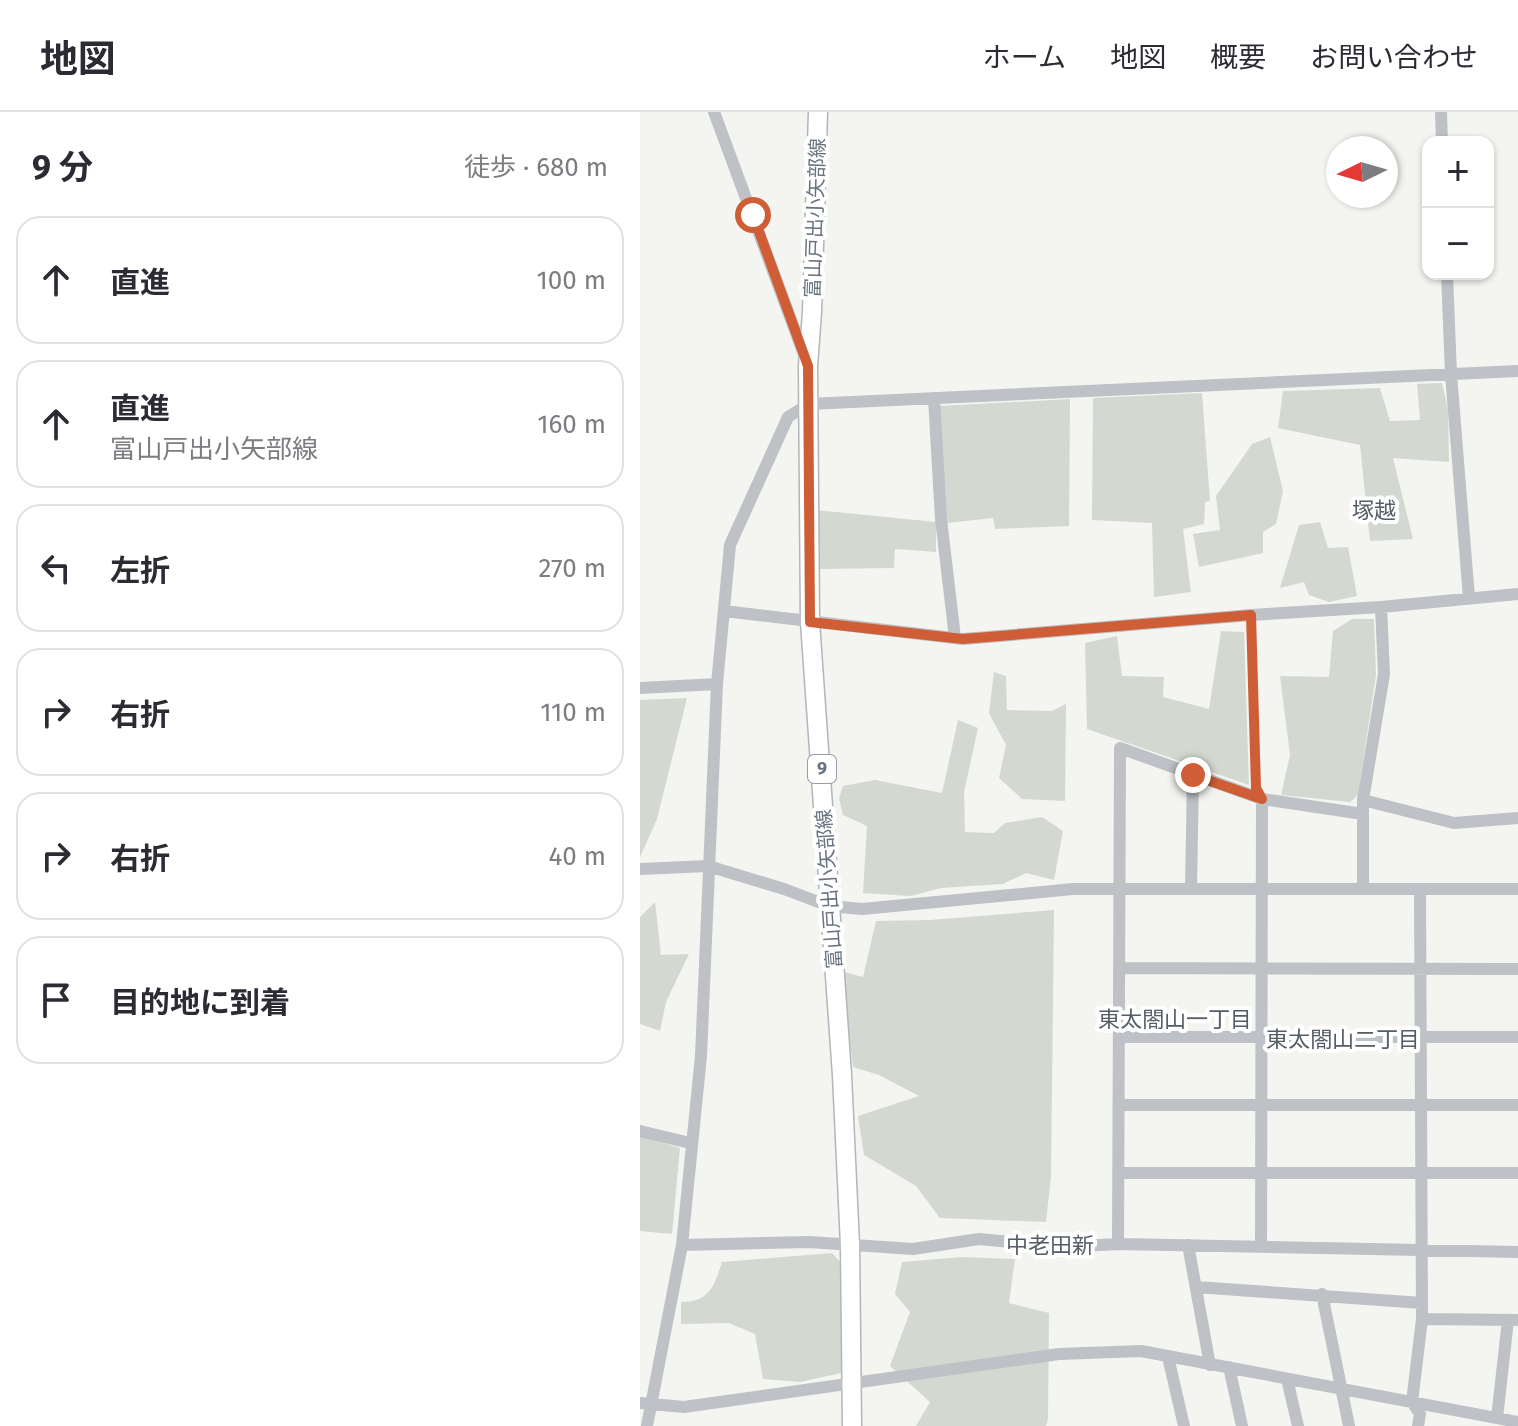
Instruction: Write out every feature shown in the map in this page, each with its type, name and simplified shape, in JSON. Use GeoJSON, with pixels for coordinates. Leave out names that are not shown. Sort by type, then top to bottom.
{"type":"FeatureCollection","features":[{"type":"Feature","properties":{"kind":"main road","name":"富山戸出小矢部線"},"geometry":{"type":"LineString","coordinates":[[818,112],[808,366],[810,622],[842,1075],[850,1245],[852,1426]]}},
{"type":"Feature","properties":{"kind":"street"},"geometry":{"type":"LineString","coordinates":[[714,112],[808,366]]}},
{"type":"Feature","properties":{"kind":"street"},"geometry":{"type":"LineString","coordinates":[[1441,112],[1442,136]]}},
{"type":"Feature","properties":{"kind":"street"},"geometry":{"type":"LineString","coordinates":[[1447,280],[1451,374],[1469,598]]}},
{"type":"Feature","properties":{"kind":"street"},"geometry":{"type":"LineString","coordinates":[[647,1426],[646,1404],[682,1245],[701,1056],[717,684],[730,545],[788,417],[809,404],[1518,371]]}},
{"type":"Feature","properties":{"kind":"street"},"geometry":{"type":"LineString","coordinates":[[934,398],[941,519],[955,638]]}},
{"type":"Feature","properties":{"kind":"street"},"geometry":{"type":"LineString","coordinates":[[724,611],[955,638],[1518,594]]}},
{"type":"Feature","properties":{"kind":"street"},"geometry":{"type":"LineString","coordinates":[[1363,889],[1363,807],[1384,674],[1381,607]]}},
{"type":"Feature","properties":{"kind":"street"},"geometry":{"type":"LineString","coordinates":[[640,688],[717,684]]}},
{"type":"Feature","properties":{"kind":"street"},"geometry":{"type":"LineString","coordinates":[[1118,1244],[1120,748],[1262,799],[1363,807],[1454,823],[1518,818]]}},
{"type":"Feature","properties":{"kind":"street"},"geometry":{"type":"LineString","coordinates":[[1191,889],[1193,775]]}},
{"type":"Feature","properties":{"kind":"street"},"geometry":{"type":"LineString","coordinates":[[1261,1246],[1262,799]]}},
{"type":"Feature","properties":{"kind":"street"},"geometry":{"type":"LineString","coordinates":[[640,869],[708,866],[829,906],[862,909],[1073,889],[1518,889]]}},
{"type":"Feature","properties":{"kind":"street"},"geometry":{"type":"LineString","coordinates":[[1418,1426],[1420,1414],[1412,1402],[1422,1319],[1420,889]]}},
{"type":"Feature","properties":{"kind":"street"},"geometry":{"type":"LineString","coordinates":[[1119,968],[1518,969]]}},
{"type":"Feature","properties":{"kind":"street"},"geometry":{"type":"LineString","coordinates":[[1119,1037],[1518,1037]]}},
{"type":"Feature","properties":{"kind":"street"},"geometry":{"type":"LineString","coordinates":[[1119,1105],[1518,1105]]}},
{"type":"Feature","properties":{"kind":"street"},"geometry":{"type":"LineString","coordinates":[[640,1131],[690,1143]]}},
{"type":"Feature","properties":{"kind":"street"},"geometry":{"type":"LineString","coordinates":[[1119,1173],[1518,1173]]}},
{"type":"Feature","properties":{"kind":"street"},"geometry":{"type":"LineString","coordinates":[[682,1245],[809,1242],[913,1249],[979,1239],[1063,1247],[1118,1244],[1518,1252]]}},
{"type":"Feature","properties":{"kind":"street"},"geometry":{"type":"LineString","coordinates":[[1188,1245],[1210,1365]]}},
{"type":"Feature","properties":{"kind":"street"},"geometry":{"type":"LineString","coordinates":[[1196,1287],[1422,1303]]}},
{"type":"Feature","properties":{"kind":"street"},"geometry":{"type":"LineString","coordinates":[[1322,1294],[1349,1426]]}},
{"type":"Feature","properties":{"kind":"street"},"geometry":{"type":"LineString","coordinates":[[1422,1319],[1513,1320],[1497,1418]]}},
{"type":"Feature","properties":{"kind":"street"},"geometry":{"type":"LineString","coordinates":[[646,1404],[684,1407],[1073,1353],[1141,1351],[1518,1422]]}},
{"type":"Feature","properties":{"kind":"street"},"geometry":{"type":"LineString","coordinates":[[1168,1357],[1184,1426]]}},
{"type":"Feature","properties":{"kind":"street"},"geometry":{"type":"LineString","coordinates":[[1229,1367],[1242,1426]]}},
{"type":"Feature","properties":{"kind":"street"},"geometry":{"type":"LineString","coordinates":[[1287,1379],[1298,1426]]}},
{"type":"Feature","properties":{"kind":"lane"},"geometry":{"type":"LineString","coordinates":[[1251,615],[1256,788],[1262,799]]}},
{"type":"Feature","properties":{"kind":"shaded area"},"geometry":{"type":"Polygon","coordinates":[[[1442,383],[1448,410],[1449,462],[1393,458],[1413,539],[1370,541],[1360,445],[1278,428],[1283,391],[1380,388],[1390,421],[1420,420],[1417,384],[1442,383]]]}},
{"type":"Feature","properties":{"kind":"shaded area"},"geometry":{"type":"Polygon","coordinates":[[[1202,393],[1210,501],[1205,502],[1204,524],[1183,529],[1191,592],[1154,597],[1152,523],[1092,520],[1093,398],[1202,393]]]}},
{"type":"Feature","properties":{"kind":"shaded area"},"geometry":{"type":"Polygon","coordinates":[[[1070,399],[1069,526],[995,529],[993,518],[947,523],[939,406],[1070,399]]]}},
{"type":"Feature","properties":{"kind":"shaded area"},"geometry":{"type":"Polygon","coordinates":[[[1270,437],[1283,491],[1276,524],[1263,532],[1263,553],[1199,567],[1193,534],[1220,530],[1216,496],[1252,444],[1270,437]]]}},
{"type":"Feature","properties":{"kind":"shaded area"},"geometry":{"type":"Polygon","coordinates":[[[816,510],[936,522],[936,552],[895,549],[894,568],[817,569],[816,510]]]}},
{"type":"Feature","properties":{"kind":"shaded area"},"geometry":{"type":"Polygon","coordinates":[[[1320,522],[1328,548],[1348,547],[1357,596],[1329,602],[1309,595],[1304,582],[1280,588],[1299,525],[1320,522]]]}},
{"type":"Feature","properties":{"kind":"shaded area"},"geometry":{"type":"Polygon","coordinates":[[[1352,619],[1374,619],[1376,675],[1358,795],[1350,802],[1281,795],[1290,755],[1280,676],[1329,677],[1333,631],[1352,619]]]}},
{"type":"Feature","properties":{"kind":"shaded area"},"geometry":{"type":"Polygon","coordinates":[[[1221,631],[1244,632],[1249,785],[1087,729],[1085,643],[1117,636],[1122,676],[1164,677],[1163,697],[1209,709],[1221,631]]]}},
{"type":"Feature","properties":{"kind":"shaded area"},"geometry":{"type":"Polygon","coordinates":[[[994,672],[1006,676],[1007,710],[1052,711],[1066,704],[1065,801],[1022,799],[999,778],[1006,745],[989,713],[994,672]]]}},
{"type":"Feature","properties":{"kind":"shaded area"},"geometry":{"type":"Polygon","coordinates":[[[687,698],[657,819],[640,857],[640,700],[687,698]]]}},
{"type":"Feature","properties":{"kind":"shaded area"},"geometry":{"type":"Polygon","coordinates":[[[958,720],[978,728],[964,792],[965,832],[994,833],[1005,823],[1042,817],[1063,831],[1054,880],[1026,873],[1003,884],[941,888],[911,896],[863,893],[867,826],[843,815],[839,798],[843,786],[875,780],[942,793],[958,720]]]}},
{"type":"Feature","properties":{"kind":"shaded area"},"geometry":{"type":"Polygon","coordinates":[[[655,902],[661,955],[689,954],[666,1002],[660,1031],[640,1024],[640,917],[655,902]]]}},
{"type":"Feature","properties":{"kind":"shaded area"},"geometry":{"type":"Polygon","coordinates":[[[1054,910],[1051,1176],[1046,1222],[940,1218],[916,1186],[864,1155],[858,1116],[919,1096],[879,1075],[853,1067],[841,971],[863,977],[876,921],[1054,910]]]}},
{"type":"Feature","properties":{"kind":"shaded area"},"geometry":{"type":"Polygon","coordinates":[[[640,1136],[680,1148],[672,1234],[640,1231],[640,1136]]]}},
{"type":"Feature","properties":{"kind":"shaded area"},"geometry":{"type":"Polygon","coordinates":[[[832,1253],[842,1264],[841,1373],[800,1382],[763,1379],[755,1334],[729,1323],[681,1324],[681,1302],[705,1296],[722,1262],[832,1253]]]}},
{"type":"Feature","properties":{"kind":"shaded area"},"geometry":{"type":"Polygon","coordinates":[[[962,1257],[1015,1259],[1009,1303],[1049,1313],[1046,1426],[916,1426],[930,1402],[890,1366],[910,1312],[895,1294],[902,1262],[962,1257]]]}},
{"type":"Feature","properties":{"kind":"district","name":"塚越"},"geometry":{"type":"Point","coordinates":[1374,510]}},
{"type":"Feature","properties":{"kind":"district","name":"東太閤山一丁目"},"geometry":{"type":"Point","coordinates":[1175,1019]}},
{"type":"Feature","properties":{"kind":"district","name":"東太閤山二丁目"},"geometry":{"type":"Point","coordinates":[1343,1039]}},
{"type":"Feature","properties":{"kind":"district","name":"中老田新"},"geometry":{"type":"Point","coordinates":[1050,1245]}},
{"type":"Feature","properties":{"kind":"route"},"geometry":{"type":"LineString","coordinates":[[753,215],[808,366],[810,622],[963,639],[1251,615],[1256,788],[1262,799],[1193,775]]}}]}
